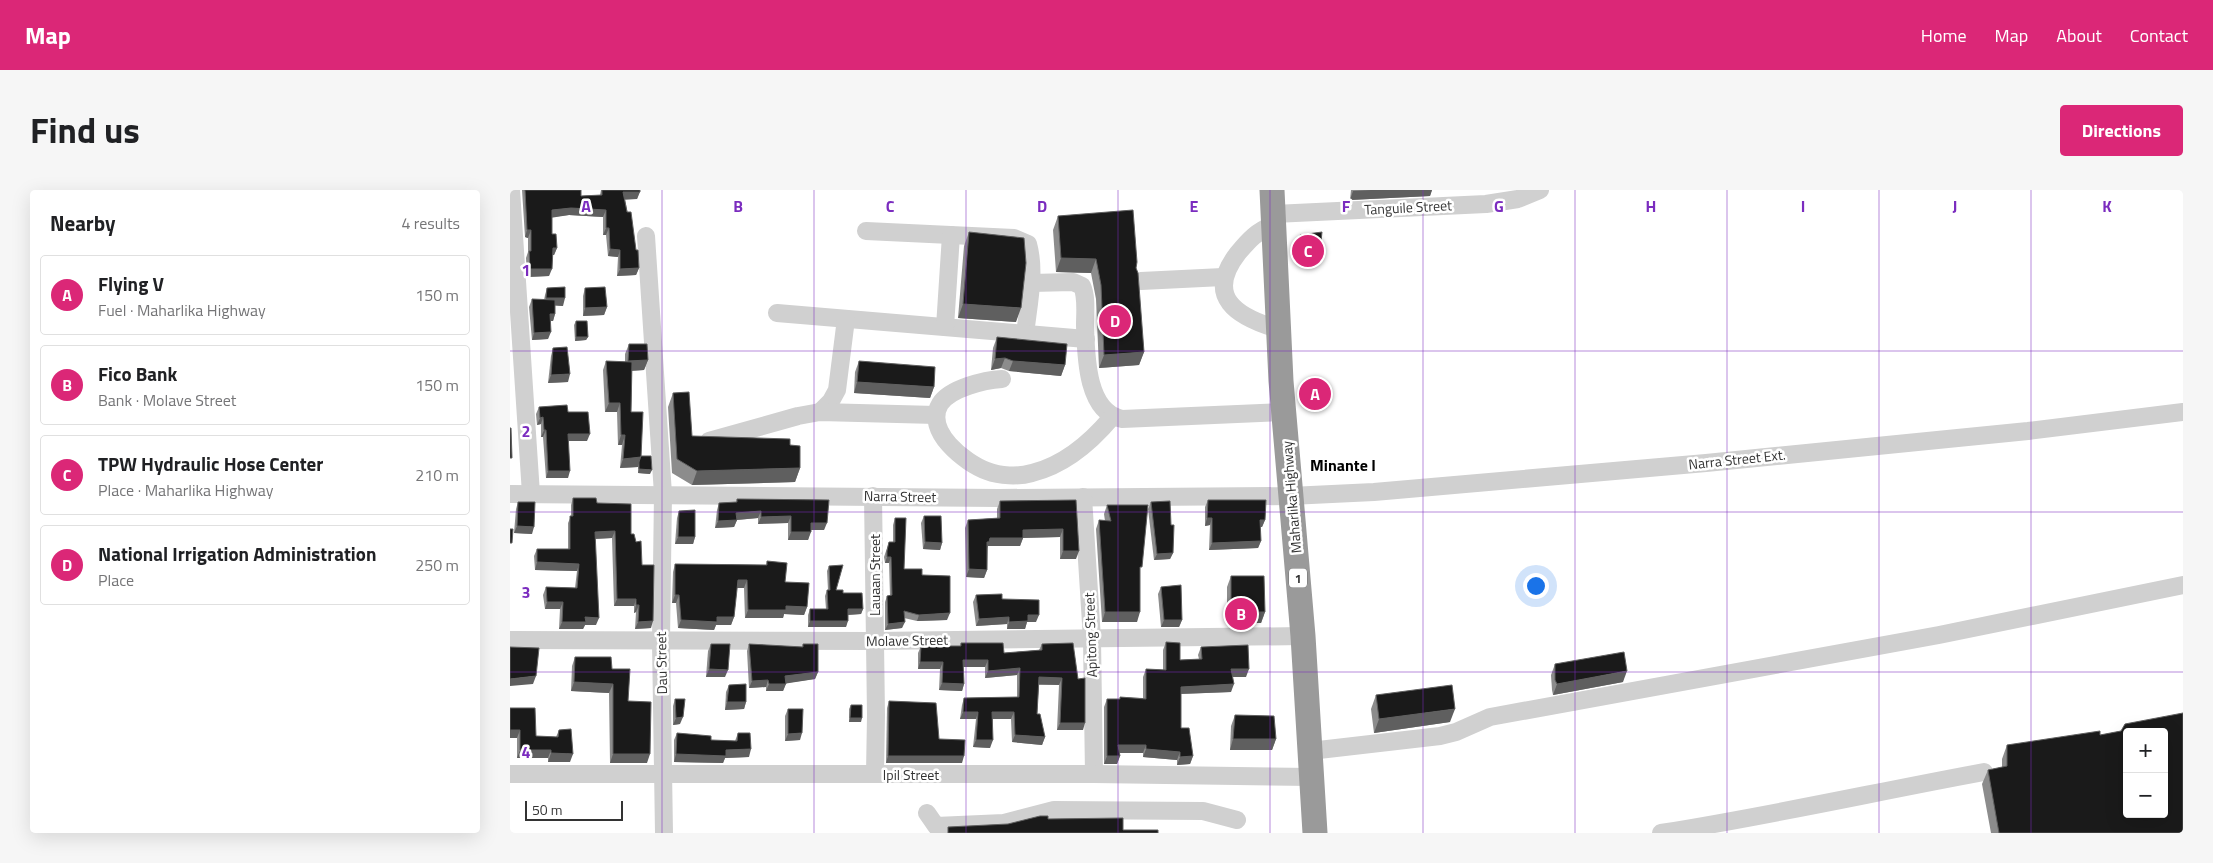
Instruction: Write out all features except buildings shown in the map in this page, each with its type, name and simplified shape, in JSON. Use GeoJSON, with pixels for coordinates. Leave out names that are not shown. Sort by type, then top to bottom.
{"type":"FeatureCollection","features":[{"type":"Feature","properties":{"kind":"highway","name":"Maharlika Highway"},"geometry":{"type":"LineString","coordinates":[[1273,210],[1278,329],[1290,496],[1303,636],[1315,833]]}},
{"type":"Feature","properties":{"kind":"street"},"geometry":{"type":"LineString","coordinates":[[511,190],[531,494]]}},
{"type":"Feature","properties":{"kind":"street","name":"Tanguile Street"},"geometry":{"type":"LineString","coordinates":[[1273,210],[1486,204],[1518,199],[1540,190]]}},
{"type":"Feature","properties":{"kind":"street"},"geometry":{"type":"LineString","coordinates":[[1273,210],[1260,230],[1251,237],[1234,258],[1223,278],[1224,291],[1233,308],[1255,322],[1278,329]]}},
{"type":"Feature","properties":{"kind":"street"},"geometry":{"type":"LineString","coordinates":[[866,231],[1014,238],[1028,244],[1031,255],[1031,283],[1025,335]]}},
{"type":"Feature","properties":{"kind":"street"},"geometry":{"type":"LineString","coordinates":[[945,327],[951,235]]}},
{"type":"Feature","properties":{"kind":"street","name":"Dau Street"},"geometry":{"type":"LineString","coordinates":[[646,236],[663,494],[661,642],[664,833]]}},
{"type":"Feature","properties":{"kind":"street"},"geometry":{"type":"LineString","coordinates":[[1141,281],[1223,278]]}},
{"type":"Feature","properties":{"kind":"street"},"geometry":{"type":"LineString","coordinates":[[1031,283],[1073,282],[1082,286],[1085,295],[1086,339],[1091,380],[1102,408],[1112,417],[1122,419],[1284,412]]}},
{"type":"Feature","properties":{"kind":"street"},"geometry":{"type":"LineString","coordinates":[[777,313],[1086,339]]}},
{"type":"Feature","properties":{"kind":"street"},"geometry":{"type":"LineString","coordinates":[[820,412],[831,401],[837,390],[846,319]]}},
{"type":"Feature","properties":{"kind":"street"},"geometry":{"type":"LineString","coordinates":[[1002,379],[989,380],[967,386],[952,394],[940,403],[936,415],[942,434],[966,461],[989,472],[1020,475],[1032,473],[1056,464],[1097,435],[1112,417]]}},
{"type":"Feature","properties":{"kind":"street"},"geometry":{"type":"LineString","coordinates":[[709,441],[798,416],[820,412],[845,411],[936,415]]}},
{"type":"Feature","properties":{"kind":"street","name":"Narra Street Ext."},"geometry":{"type":"LineString","coordinates":[[1290,496],[1374,492],[1706,463],[2028,431],[2183,412]]}},
{"type":"Feature","properties":{"kind":"street","name":"Narra Street"},"geometry":{"type":"LineString","coordinates":[[510,494],[1083,497],[1290,496]]}},
{"type":"Feature","properties":{"kind":"street","name":"Lauaan Street"},"geometry":{"type":"LineString","coordinates":[[873,496],[876,715],[874,774]]}},
{"type":"Feature","properties":{"kind":"street","name":"Apitong Street"},"geometry":{"type":"LineString","coordinates":[[1083,497],[1092,639],[1094,774]]}},
{"type":"Feature","properties":{"kind":"street"},"geometry":{"type":"LineString","coordinates":[[1310,751],[1440,736],[1456,732],[1490,717],[1939,635],[2183,585]]}},
{"type":"Feature","properties":{"kind":"street","name":"Molave Street"},"geometry":{"type":"LineString","coordinates":[[510,640],[661,642],[874,641],[1303,636]]}},
{"type":"Feature","properties":{"kind":"street","name":"Ipil Street"},"geometry":{"type":"LineString","coordinates":[[510,774],[664,772],[792,775],[1094,774],[1312,777]]}},
{"type":"Feature","properties":{"kind":"street"},"geometry":{"type":"LineString","coordinates":[[1661,833],[1736,821],[1832,800],[1984,772]]}},
{"type":"Feature","properties":{"kind":"street"},"geometry":{"type":"LineString","coordinates":[[933,824],[1004,823],[1054,810],[1203,811],[1237,820]]}},
{"type":"Feature","properties":{"kind":"place","name":"TPW Hydraulic Hose Center"},"geometry":{"type":"Point","coordinates":[1308,251]}},
{"type":"Feature","properties":{"kind":"place","name":"National Irrigation Administration"},"geometry":{"type":"Point","coordinates":[1115,321]}},
{"type":"Feature","properties":{"kind":"place","name":"Flying V"},"geometry":{"type":"Point","coordinates":[1315,394]}},
{"type":"Feature","properties":{"kind":"place","name":"Fico Bank"},"geometry":{"type":"Point","coordinates":[1241,614]}},
{"type":"Feature","properties":{"kind":"district","name":"Minante I"},"geometry":{"type":"Point","coordinates":[1343,465]}}]}
